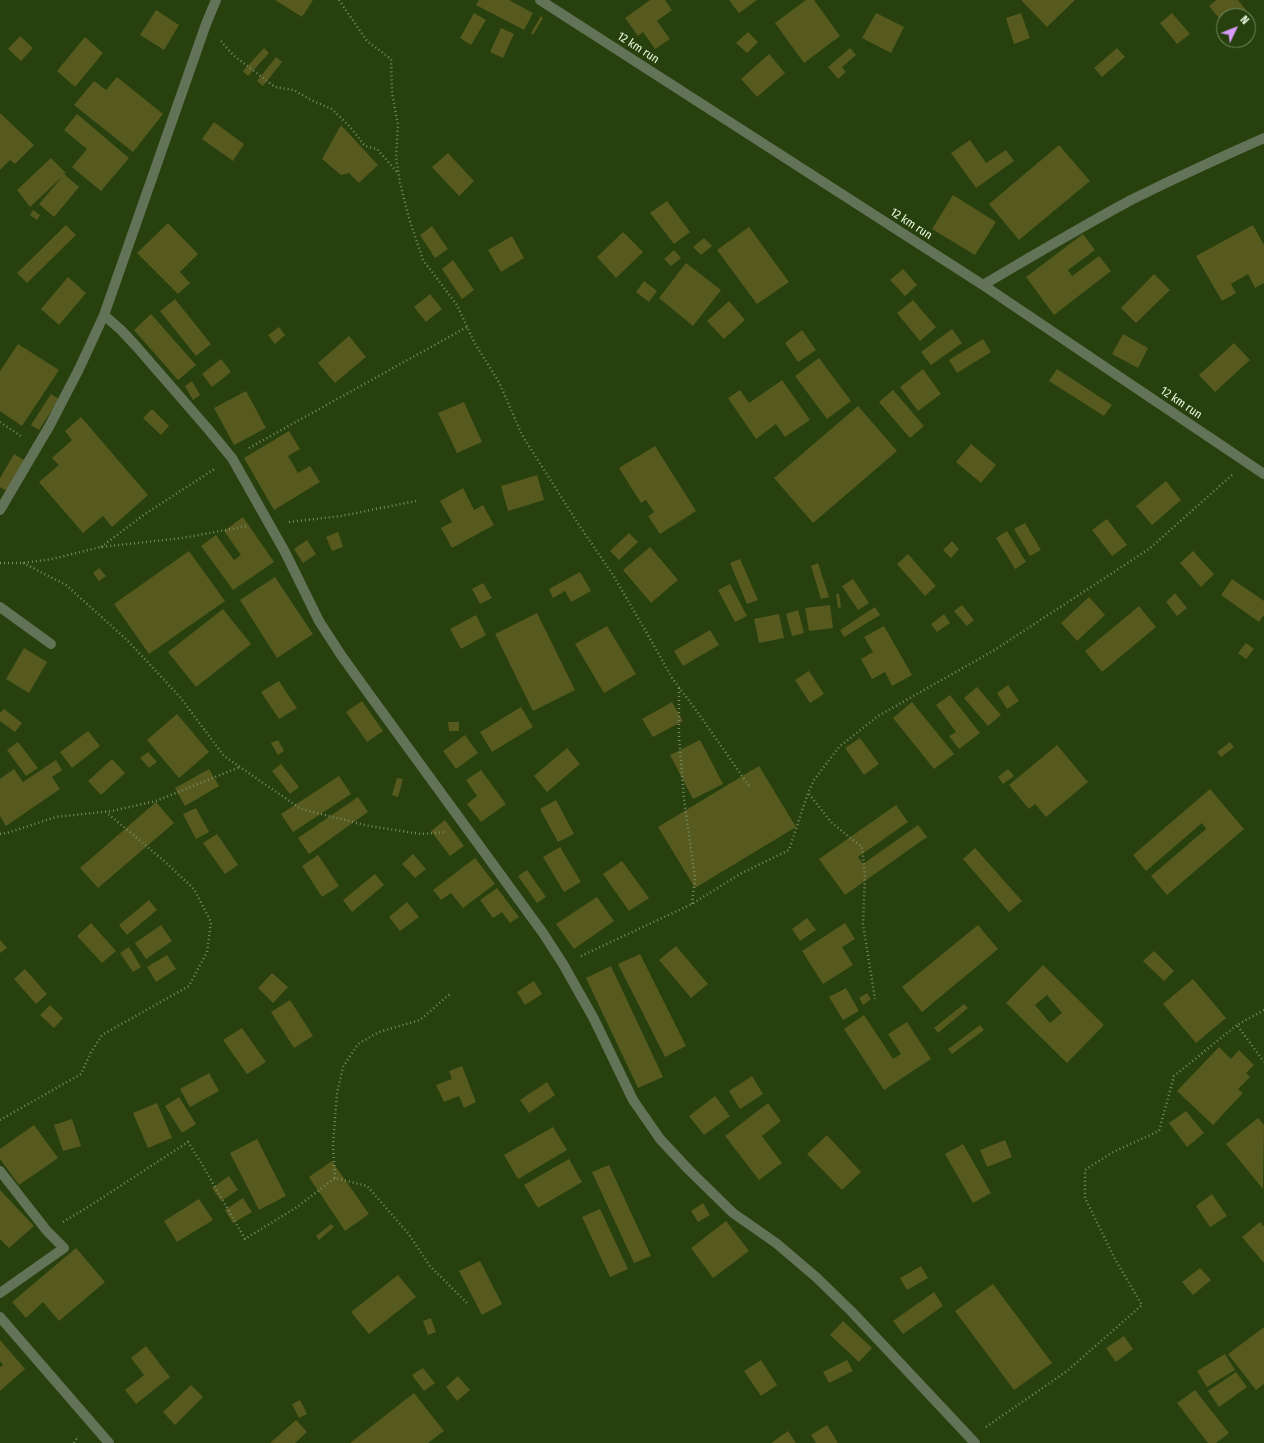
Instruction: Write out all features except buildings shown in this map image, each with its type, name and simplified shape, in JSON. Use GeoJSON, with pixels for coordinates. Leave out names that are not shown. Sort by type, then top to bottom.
{"type":"FeatureCollection","features":[{"type":"Feature","properties":{"kind":"street"},"geometry":{"type":"LineString","coordinates":[[0,510],[50,425],[79,369],[104,315],[206,24],[216,0]]}},
{"type":"Feature","properties":{"kind":"street","name":"12 km run"},"geometry":{"type":"LineString","coordinates":[[540,0],[983,285],[1245,463],[1264,474]]}},
{"type":"Feature","properties":{"kind":"street"},"geometry":{"type":"LineString","coordinates":[[983,285],[1034,254],[1130,201],[1264,138]]}},
{"type":"Feature","properties":{"kind":"street"},"geometry":{"type":"LineString","coordinates":[[104,315],[136,346],[232,458],[270,524],[319,621],[508,884],[563,964],[594,1019],[633,1100],[660,1139],[733,1213],[776,1243],[816,1277],[852,1312],[972,1440]]}},
{"type":"Feature","properties":{"kind":"street"},"geometry":{"type":"LineString","coordinates":[[0,607],[51,644]]}},
{"type":"Feature","properties":{"kind":"street"},"geometry":{"type":"LineString","coordinates":[[0,1171],[47,1231],[64,1248],[0,1293]]}},
{"type":"Feature","properties":{"kind":"street"},"geometry":{"type":"LineString","coordinates":[[0,1317],[108,1443]]}},
{"type":"Feature","properties":{"kind":"path"},"geometry":{"type":"LineString","coordinates":[[340,0],[367,41],[391,59],[392,93],[398,125],[396,157],[398,172],[409,218],[424,260],[457,305],[474,342],[499,382],[522,435],[578,525],[613,575],[672,678],[749,786]]}},
{"type":"Feature","properties":{"kind":"path"},"geometry":{"type":"LineString","coordinates":[[206,24],[233,55],[275,86],[294,90],[311,100],[332,109],[351,128],[365,146],[377,149],[398,172]]}},
{"type":"Feature","properties":{"kind":"path"},"geometry":{"type":"LineString","coordinates":[[101,547],[145,514],[232,458],[317,412],[467,326]]}},
{"type":"Feature","properties":{"kind":"path"},"geometry":{"type":"LineString","coordinates":[[0,422],[38,447]]}},
{"type":"Feature","properties":{"kind":"path"},"geometry":{"type":"LineString","coordinates":[[563,964],[692,904],[740,874],[789,850],[808,793],[814,780],[839,747],[878,716],[993,651],[1149,549],[1245,463]]}},
{"type":"Feature","properties":{"kind":"path"},"geometry":{"type":"LineString","coordinates":[[0,563],[23,563],[52,559],[101,547],[182,538],[270,524],[341,516],[416,501]]}},
{"type":"Feature","properties":{"kind":"path"},"geometry":{"type":"LineString","coordinates":[[23,563],[66,585],[127,640],[180,697],[224,756],[301,809],[368,826],[421,834],[468,830]]}},
{"type":"Feature","properties":{"kind":"path"},"geometry":{"type":"LineString","coordinates":[[679,688],[684,799],[695,878],[692,904]]}},
{"type":"Feature","properties":{"kind":"path"},"geometry":{"type":"LineString","coordinates":[[0,834],[56,817],[106,812],[156,801],[240,767]]}},
{"type":"Feature","properties":{"kind":"path"},"geometry":{"type":"LineString","coordinates":[[808,793],[832,823],[862,847],[865,876],[863,924],[875,999]]}},
{"type":"Feature","properties":{"kind":"path"},"geometry":{"type":"LineString","coordinates":[[0,1120],[81,1074],[91,1052],[102,1035],[189,986],[207,952],[211,922],[194,889],[163,860],[106,812]]}},
{"type":"Feature","properties":{"kind":"path"},"geometry":{"type":"LineString","coordinates":[[335,1178],[333,1144],[337,1093],[343,1067],[358,1044],[379,1032],[420,1020],[451,993]]}},
{"type":"Feature","properties":{"kind":"path"},"geometry":{"type":"LineString","coordinates":[[972,1440],[1067,1371],[1142,1305],[1116,1261],[1085,1198],[1085,1170],[1113,1152],[1159,1131],[1174,1076],[1237,1025],[1264,1010]]}},
{"type":"Feature","properties":{"kind":"path"},"geometry":{"type":"LineString","coordinates":[[1237,1025],[1264,1062]]}},
{"type":"Feature","properties":{"kind":"path"},"geometry":{"type":"LineString","coordinates":[[47,1231],[88,1208],[188,1142],[245,1240],[297,1206],[335,1178]]}},
{"type":"Feature","properties":{"kind":"path"},"geometry":{"type":"LineString","coordinates":[[335,1178],[367,1186],[408,1233],[430,1266],[469,1305]]}}]}
